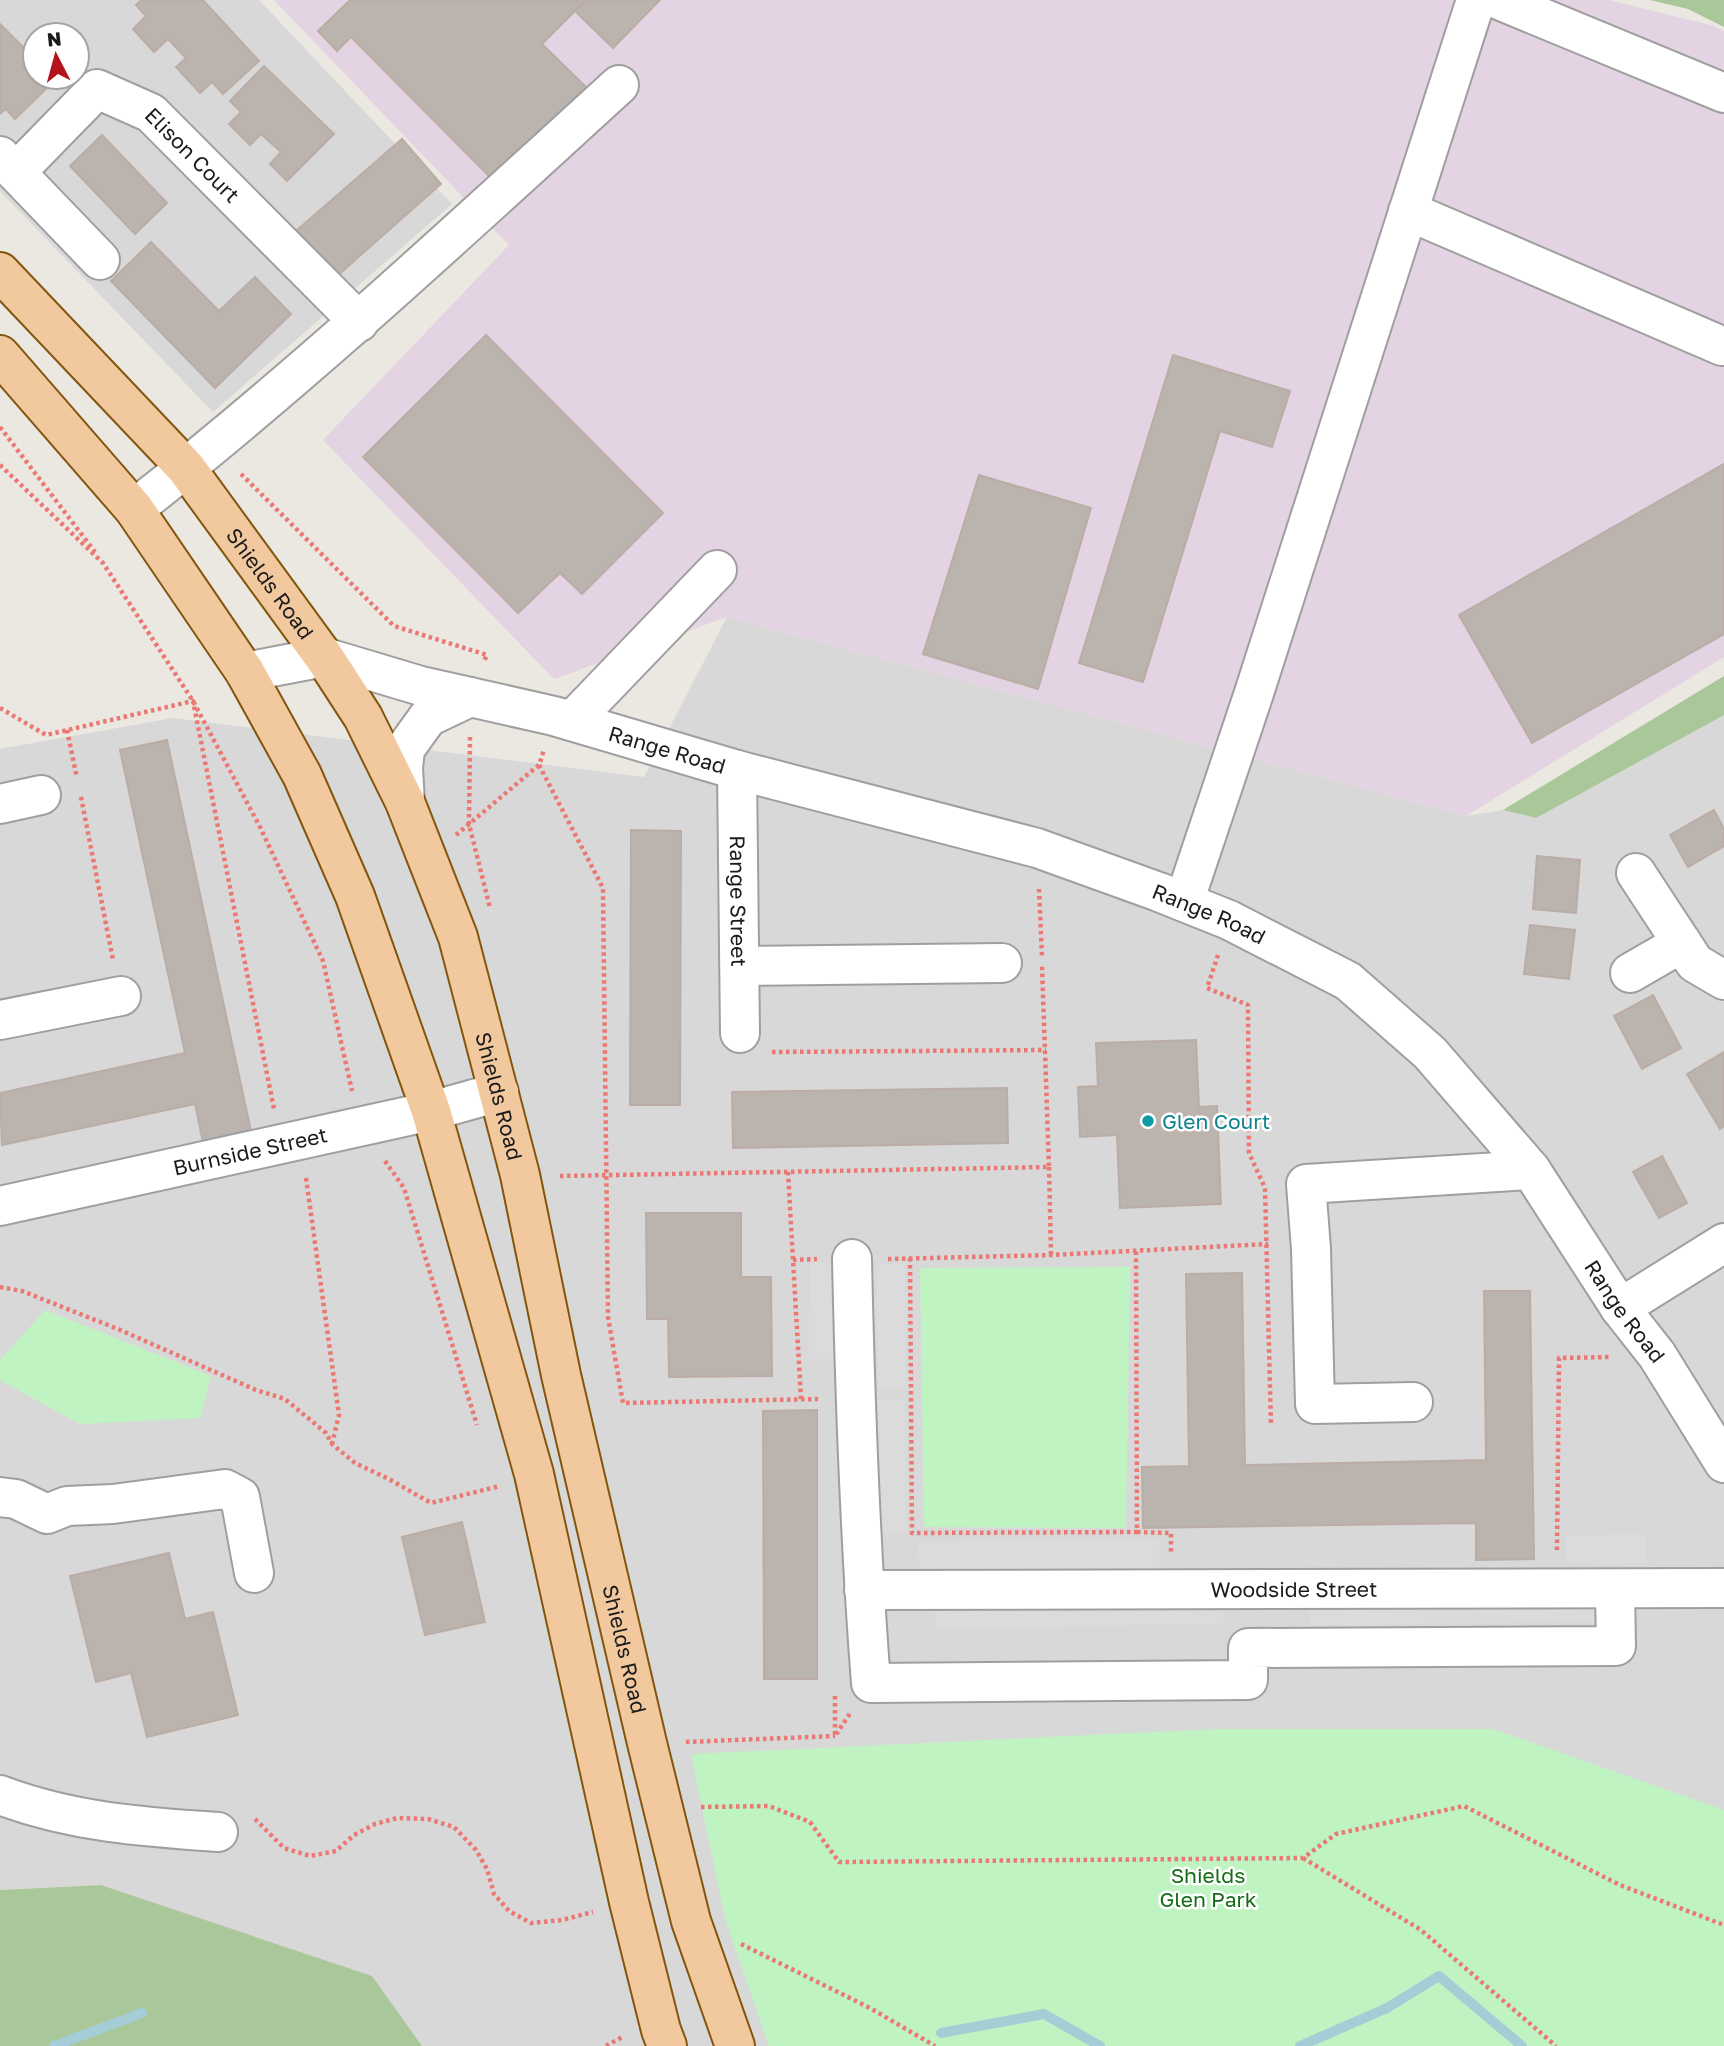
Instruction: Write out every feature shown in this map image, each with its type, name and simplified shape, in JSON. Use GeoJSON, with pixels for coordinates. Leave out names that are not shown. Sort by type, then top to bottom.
{"type":"FeatureCollection","features":[{"type":"Feature","properties":{"kind":"main road","name":"Shields Road"},"geometry":{"type":"LineString","coordinates":[[0,272],[199,457],[363,717],[405,802],[458,937],[520,1175],[561,1375],[691,1921],[735,2046]]}},
{"type":"Feature","properties":{"kind":"main road"},"geometry":{"type":"LineString","coordinates":[[0,355],[134,509],[245,672],[302,775],[355,896],[431,1111],[534,1474],[629,1902],[667,2046]]}},
{"type":"Feature","properties":{"kind":"street"},"geometry":{"type":"LineString","coordinates":[[1184,902],[1254,693],[1476,0]]}},
{"type":"Feature","properties":{"kind":"street"},"geometry":{"type":"LineString","coordinates":[[1499,0],[1724,93]]}},
{"type":"Feature","properties":{"kind":"street"},"geometry":{"type":"LineString","coordinates":[[134,509],[359,322],[619,85]]}},
{"type":"Feature","properties":{"kind":"street","name":"Elison Court"},"geometry":{"type":"LineString","coordinates":[[100,260],[8,164],[97,89],[152,113],[359,322]]}},
{"type":"Feature","properties":{"kind":"street"},"geometry":{"type":"LineString","coordinates":[[1408,211],[1722,346]]}},
{"type":"Feature","properties":{"kind":"street"},"geometry":{"type":"LineString","coordinates":[[563,718],[717,570]]}},
{"type":"Feature","properties":{"kind":"street","name":"Range Road"},"geometry":{"type":"LineString","coordinates":[[245,672],[324,657],[421,686],[563,718],[737,770],[1037,848],[1229,920],[1348,981],[1430,1053],[1531,1170],[1620,1308],[1657,1355],[1724,1463]]}},
{"type":"Feature","properties":{"kind":"street"},"geometry":{"type":"LineString","coordinates":[[405,802],[405,749],[428,717],[470,697]]}},
{"type":"Feature","properties":{"kind":"street","name":"Range Street"},"geometry":{"type":"LineString","coordinates":[[737,770],[740,1033]]}},
{"type":"Feature","properties":{"kind":"street"},"geometry":{"type":"LineString","coordinates":[[0,804],[41,795]]}},
{"type":"Feature","properties":{"kind":"street"},"geometry":{"type":"LineString","coordinates":[[1636,873],[1695,962],[1724,980]]}},
{"type":"Feature","properties":{"kind":"street"},"geometry":{"type":"LineString","coordinates":[[1630,973],[1682,943]]}},
{"type":"Feature","properties":{"kind":"street"},"geometry":{"type":"LineString","coordinates":[[740,966],[1002,963]]}},
{"type":"Feature","properties":{"kind":"street"},"geometry":{"type":"LineString","coordinates":[[0,1020],[121,996]]}},
{"type":"Feature","properties":{"kind":"street","name":"Burnside Street"},"geometry":{"type":"LineString","coordinates":[[0,1206],[431,1111],[499,1092]]}},
{"type":"Feature","properties":{"kind":"street"},"geometry":{"type":"LineString","coordinates":[[1413,1402],[1315,1404],[1311,1242],[1306,1184],[1531,1170]]}},
{"type":"Feature","properties":{"kind":"street"},"geometry":{"type":"LineString","coordinates":[[1620,1308],[1724,1243]]}},
{"type":"Feature","properties":{"kind":"street"},"geometry":{"type":"LineString","coordinates":[[852,1259],[855,1397],[871,1683],[1248,1680],[1244,1589]]}},
{"type":"Feature","properties":{"kind":"street"},"geometry":{"type":"LineString","coordinates":[[0,1497],[16,1499],[47,1514],[67,1506],[113,1504],[225,1489],[240,1497],[254,1573]]}},
{"type":"Feature","properties":{"kind":"street","name":"Woodside Street"},"geometry":{"type":"LineString","coordinates":[[864,1591],[1724,1588]]}},
{"type":"Feature","properties":{"kind":"street"},"geometry":{"type":"LineString","coordinates":[[1248,1648],[1616,1646],[1615,1589]]}},
{"type":"Feature","properties":{"kind":"street"},"geometry":{"type":"LineString","coordinates":[[0,1794],[36,1809],[128,1826],[218,1832]]}},
{"type":"Feature","properties":{"kind":"path"},"geometry":{"type":"LineString","coordinates":[[0,427],[103,563],[193,701],[260,827],[323,961],[359,1125],[404,1188],[480,1434]]}},
{"type":"Feature","properties":{"kind":"path"},"geometry":{"type":"LineString","coordinates":[[199,457],[394,626],[487,655],[470,697],[469,824],[492,916]]}},
{"type":"Feature","properties":{"kind":"path"},"geometry":{"type":"LineString","coordinates":[[0,465],[103,563]]}},
{"type":"Feature","properties":{"kind":"path"},"geometry":{"type":"LineString","coordinates":[[0,708],[46,735],[193,701]]}},
{"type":"Feature","properties":{"kind":"path"},"geometry":{"type":"LineString","coordinates":[[193,701],[281,1144],[307,1180],[339,1415],[332,1444]]}},
{"type":"Feature","properties":{"kind":"path"},"geometry":{"type":"LineString","coordinates":[[427,858],[539,765],[563,718]]}},
{"type":"Feature","properties":{"kind":"path"},"geometry":{"type":"LineString","coordinates":[[67,730],[78,783]]}},
{"type":"Feature","properties":{"kind":"path"},"geometry":{"type":"LineString","coordinates":[[539,765],[603,888],[608,1317],[623,1403],[855,1397]]}},
{"type":"Feature","properties":{"kind":"path"},"geometry":{"type":"LineString","coordinates":[[80,796],[121,996]]}},
{"type":"Feature","properties":{"kind":"path"},"geometry":{"type":"LineString","coordinates":[[1037,848],[1051,1255]]}},
{"type":"Feature","properties":{"kind":"path"},"geometry":{"type":"LineString","coordinates":[[1229,920],[1207,988],[1248,1004],[1249,1153],[1265,1188],[1270,1426]]}},
{"type":"Feature","properties":{"kind":"path"},"geometry":{"type":"LineString","coordinates":[[740,1033],[741,1052],[1045,1050]]}},
{"type":"Feature","properties":{"kind":"path"},"geometry":{"type":"LineString","coordinates":[[558,1163],[562,1176]]}},
{"type":"Feature","properties":{"kind":"path"},"geometry":{"type":"LineString","coordinates":[[520,1175],[606,1176],[1049,1167]]}},
{"type":"Feature","properties":{"kind":"path"},"geometry":{"type":"LineString","coordinates":[[788,1172],[801,1399]]}},
{"type":"Feature","properties":{"kind":"path"},"geometry":{"type":"LineString","coordinates":[[793,1259],[1051,1255],[1311,1242]]}},
{"type":"Feature","properties":{"kind":"path"},"geometry":{"type":"LineString","coordinates":[[910,1258],[912,1533],[1136,1532],[1136,1251]]}},
{"type":"Feature","properties":{"kind":"path"},"geometry":{"type":"LineString","coordinates":[[0,1287],[22,1291],[118,1329],[243,1385],[285,1399],[326,1433],[332,1444],[355,1463],[431,1503],[496,1487],[534,1474]]}},
{"type":"Feature","properties":{"kind":"path"},"geometry":{"type":"LineString","coordinates":[[1556,1589],[1559,1358],[1657,1355]]}},
{"type":"Feature","properties":{"kind":"path"},"geometry":{"type":"LineString","coordinates":[[647,1743],[835,1736]]}},
{"type":"Feature","properties":{"kind":"path"},"geometry":{"type":"LineString","coordinates":[[218,1832],[238,1802],[284,1848],[310,1856],[336,1851],[354,1835],[375,1824],[397,1818],[428,1819],[454,1826],[477,1850],[487,1869],[494,1894],[509,1911],[531,1923],[562,1920],[600,1910]]}},
{"type":"Feature","properties":{"kind":"path"},"geometry":{"type":"LineString","coordinates":[[690,1807],[769,1806],[810,1822],[839,1862],[1303,1858],[1421,1930],[1556,2046]]}},
{"type":"Feature","properties":{"kind":"path"},"geometry":{"type":"LineString","coordinates":[[1303,1858],[1336,1834],[1464,1806],[1620,1885],[1724,1925]]}},
{"type":"Feature","properties":{"kind":"path"},"geometry":{"type":"LineString","coordinates":[[737,1934],[741,1945],[870,2008],[935,2046]]}},
{"type":"Feature","properties":{"kind":"shaded area"},"geometry":{"type":"Polygon","coordinates":[[[0,0],[259,0],[452,204],[213,412],[0,191],[0,0]]]}},
{"type":"Feature","properties":{"kind":"shaded area"},"geometry":{"type":"Polygon","coordinates":[[[274,0],[1609,0],[1714,26],[1724,31],[1724,657],[1466,816],[727,617],[554,679],[323,440],[509,245],[274,0]]]}},
{"type":"Feature","properties":{"kind":"shaded area"},"geometry":{"type":"Polygon","coordinates":[[[727,617],[1466,816],[1503,810],[1536,818],[1724,704],[1724,2046],[422,2046],[371,1976],[101,1885],[0,1890],[0,749],[173,718],[644,777],[727,617]]]}},
{"type":"Feature","properties":{"kind":"shaded area"},"geometry":{"type":"Polygon","coordinates":[[[810,1263],[839,1263],[839,1359],[809,1359],[810,1263]]]}},
{"type":"Feature","properties":{"kind":"shaded area"},"geometry":{"type":"Polygon","coordinates":[[[877,1264],[905,1264],[906,1388],[878,1389],[877,1264]]]}},
{"type":"Feature","properties":{"kind":"shaded area"},"geometry":{"type":"Polygon","coordinates":[[[878,1400],[906,1400],[907,1532],[879,1532],[878,1400]]]}},
{"type":"Feature","properties":{"kind":"shaded area"},"geometry":{"type":"Polygon","coordinates":[[[1646,1534],[1646,1563],[1566,1564],[1566,1535],[1646,1534]]]}},
{"type":"Feature","properties":{"kind":"shaded area"},"geometry":{"type":"Polygon","coordinates":[[[1159,1538],[1159,1568],[919,1571],[918,1542],[1159,1538]]]}},
{"type":"Feature","properties":{"kind":"shaded area"},"geometry":{"type":"Polygon","coordinates":[[[1598,1594],[1598,1621],[1310,1626],[1309,1599],[1598,1594]]]}},
{"type":"Feature","properties":{"kind":"shaded area"},"geometry":{"type":"Polygon","coordinates":[[[1223,1598],[1223,1624],[935,1629],[934,1602],[1223,1598]]]}},
{"type":"Feature","properties":{"kind":"green space"},"geometry":{"type":"Polygon","coordinates":[[[1650,0],[1724,0],[1724,27],[1688,9],[1650,0]]]}},
{"type":"Feature","properties":{"kind":"green space"},"geometry":{"type":"Polygon","coordinates":[[[1724,676],[1724,715],[1536,818],[1503,810],[1724,676]]]}},
{"type":"Feature","properties":{"kind":"green space"},"geometry":{"type":"Polygon","coordinates":[[[1130,1267],[1126,1528],[924,1527],[920,1268],[1130,1267]]]}},
{"type":"Feature","properties":{"kind":"green space"},"geometry":{"type":"Polygon","coordinates":[[[45,1310],[211,1376],[200,1418],[80,1424],[0,1380],[0,1360],[45,1310]]]}},
{"type":"Feature","properties":{"kind":"green space","name":"Shields Glen Park"},"geometry":{"type":"Polygon","coordinates":[[[1217,1729],[1493,1729],[1724,1810],[1724,2046],[769,2046],[725,1919],[691,1754],[1217,1729]]]}},
{"type":"Feature","properties":{"kind":"green space"},"geometry":{"type":"Polygon","coordinates":[[[101,1885],[372,1976],[422,2046],[0,2046],[0,1890],[101,1885]]]}},
{"type":"Feature","properties":{"kind":"building"},"geometry":{"type":"Polygon","coordinates":[[[141,0],[203,0],[259,61],[223,94],[212,82],[200,93],[176,67],[186,58],[168,39],[154,52],[133,29],[146,16],[136,5],[141,0]]]}},
{"type":"Feature","properties":{"kind":"building"},"geometry":{"type":"Polygon","coordinates":[[[350,0],[586,0],[542,44],[587,88],[493,180],[351,37],[337,51],[318,31],[350,0]]]}},
{"type":"Feature","properties":{"kind":"building"},"geometry":{"type":"Polygon","coordinates":[[[587,0],[660,0],[613,48],[575,11],[587,0]]]}},
{"type":"Feature","properties":{"kind":"building"},"geometry":{"type":"Polygon","coordinates":[[[0,24],[21,45],[21,91],[44,91],[15,119],[6,109],[0,114],[0,24]]]}},
{"type":"Feature","properties":{"kind":"building"},"geometry":{"type":"Polygon","coordinates":[[[264,66],[334,134],[287,181],[270,164],[281,152],[261,134],[250,145],[229,124],[241,112],[230,101],[264,66]]]}},
{"type":"Feature","properties":{"kind":"building"},"geometry":{"type":"Polygon","coordinates":[[[102,135],[167,203],[135,234],[70,166],[102,135]]]}},
{"type":"Feature","properties":{"kind":"building"},"geometry":{"type":"Polygon","coordinates":[[[402,139],[441,184],[337,276],[297,230],[402,139]]]}},
{"type":"Feature","properties":{"kind":"building"},"geometry":{"type":"Polygon","coordinates":[[[151,242],[219,311],[255,277],[291,314],[215,388],[111,281],[151,242]]]}},
{"type":"Feature","properties":{"kind":"building"},"geometry":{"type":"Polygon","coordinates":[[[486,335],[663,513],[582,594],[560,573],[518,613],[363,457],[486,335]]]}},
{"type":"Feature","properties":{"kind":"building"},"geometry":{"type":"Polygon","coordinates":[[[1173,355],[1290,391],[1272,447],[1220,431],[1143,682],[1079,663],[1173,355]]]}},
{"type":"Feature","properties":{"kind":"building"},"geometry":{"type":"Polygon","coordinates":[[[1724,464],[1724,634],[1532,743],[1459,615],[1724,464]]]}},
{"type":"Feature","properties":{"kind":"building"},"geometry":{"type":"Polygon","coordinates":[[[979,475],[1091,508],[1038,689],[923,654],[979,475]]]}},
{"type":"Feature","properties":{"kind":"building"},"geometry":{"type":"Polygon","coordinates":[[[167,740],[252,1136],[204,1147],[195,1104],[2,1145],[0,1093],[185,1053],[120,750],[167,740]]]}},
{"type":"Feature","properties":{"kind":"building"},"geometry":{"type":"Polygon","coordinates":[[[1714,810],[1724,829],[1724,846],[1688,867],[1670,835],[1714,810]]]}},
{"type":"Feature","properties":{"kind":"building"},"geometry":{"type":"Polygon","coordinates":[[[631,830],[681,831],[680,1105],[630,1105],[631,830]]]}},
{"type":"Feature","properties":{"kind":"building"},"geometry":{"type":"Polygon","coordinates":[[[1537,856],[1580,860],[1576,913],[1533,909],[1537,856]]]}},
{"type":"Feature","properties":{"kind":"building"},"geometry":{"type":"Polygon","coordinates":[[[1530,925],[1575,930],[1569,979],[1524,974],[1530,925]]]}},
{"type":"Feature","properties":{"kind":"building"},"geometry":{"type":"Polygon","coordinates":[[[1653,995],[1681,1048],[1642,1069],[1614,1016],[1653,995]]]}},
{"type":"Feature","properties":{"kind":"building","name":"Glen Court"},"geometry":{"type":"Polygon","coordinates":[[[1196,1040],[1199,1107],[1217,1106],[1221,1204],[1120,1208],[1117,1135],[1080,1137],[1078,1087],[1098,1086],[1096,1043],[1196,1040]]]}},
{"type":"Feature","properties":{"kind":"building"},"geometry":{"type":"Polygon","coordinates":[[[1724,1052],[1724,1126],[1720,1129],[1687,1074],[1724,1052]]]}},
{"type":"Feature","properties":{"kind":"building"},"geometry":{"type":"Polygon","coordinates":[[[1007,1088],[1008,1143],[733,1148],[732,1092],[1007,1088]]]}},
{"type":"Feature","properties":{"kind":"building"},"geometry":{"type":"Polygon","coordinates":[[[1662,1156],[1687,1203],[1659,1218],[1633,1172],[1662,1156]]]}},
{"type":"Feature","properties":{"kind":"building"},"geometry":{"type":"Polygon","coordinates":[[[646,1213],[741,1213],[741,1277],[771,1277],[772,1376],[669,1377],[668,1319],[647,1319],[646,1213]]]}},
{"type":"Feature","properties":{"kind":"building"},"geometry":{"type":"Polygon","coordinates":[[[1242,1273],[1245,1465],[1486,1460],[1484,1291],[1530,1291],[1534,1559],[1476,1560],[1476,1523],[1143,1528],[1142,1467],[1189,1466],[1186,1274],[1242,1273]]]}},
{"type":"Feature","properties":{"kind":"building"},"geometry":{"type":"Polygon","coordinates":[[[817,1410],[817,1679],[764,1679],[763,1411],[817,1410]]]}},
{"type":"Feature","properties":{"kind":"building"},"geometry":{"type":"Polygon","coordinates":[[[462,1522],[485,1622],[425,1635],[402,1537],[462,1522]]]}},
{"type":"Feature","properties":{"kind":"building"},"geometry":{"type":"Polygon","coordinates":[[[169,1553],[185,1619],[213,1612],[238,1715],[147,1737],[131,1673],[96,1682],[70,1576],[169,1553]]]}},
{"type":"Feature","properties":{"kind":"waterway"},"geometry":{"type":"LineString","coordinates":[[1300,2046],[1387,2008],[1439,1976],[1522,2046]]}},
{"type":"Feature","properties":{"kind":"waterway"},"geometry":{"type":"LineString","coordinates":[[54,2046],[142,2013]]}},
{"type":"Feature","properties":{"kind":"waterway"},"geometry":{"type":"LineString","coordinates":[[941,2033],[1044,2014],[1100,2046]]}},
{"type":"Feature","properties":{"kind":"place","name":"Glen Court"},"geometry":{"type":"Point","coordinates":[1148,1121]}}]}
